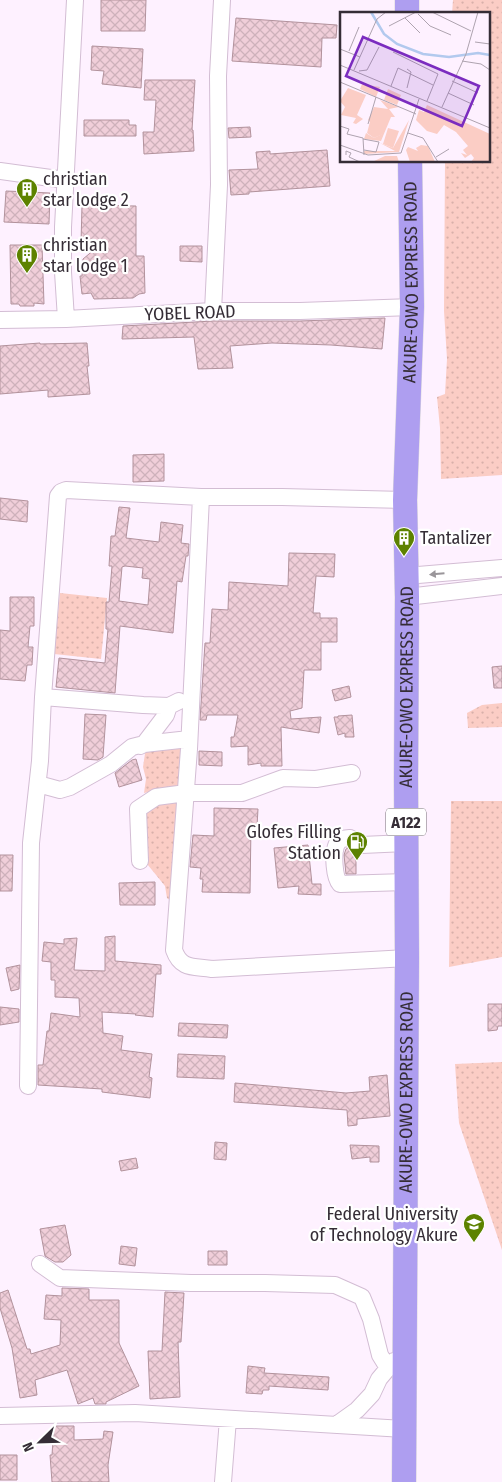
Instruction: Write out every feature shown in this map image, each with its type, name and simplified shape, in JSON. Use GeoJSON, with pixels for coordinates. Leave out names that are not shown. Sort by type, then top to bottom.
{"type":"FeatureCollection","features":[{"type":"Feature","properties":{"kind":"highway","name":"AKURE-OWO EXPRESS ROAD"},"geometry":{"type":"LineString","coordinates":[[404,1482],[407,958],[405,500],[412,307],[410,162]]}},
{"type":"Feature","properties":{"kind":"street"},"geometry":{"type":"LineString","coordinates":[[66,319],[63,236],[75,0]]}},
{"type":"Feature","properties":{"kind":"street"},"geometry":{"type":"LineString","coordinates":[[213,311],[218,185],[218,76],[222,0]]}},
{"type":"Feature","properties":{"kind":"street"},"geometry":{"type":"LineString","coordinates":[[0,171],[65,180]]}},
{"type":"Feature","properties":{"kind":"street","name":"YOBEL ROAD"},"geometry":{"type":"LineString","coordinates":[[0,320],[66,319],[213,311],[300,311],[412,307]]}},
{"type":"Feature","properties":{"kind":"street"},"geometry":{"type":"LineString","coordinates":[[28,1086],[31,843],[42,738],[43,697],[58,496],[66,490],[201,497],[405,500]]}},
{"type":"Feature","properties":{"kind":"street"},"geometry":{"type":"LineString","coordinates":[[201,497],[186,793],[174,950],[177,960],[184,965],[212,969],[407,958]]}},
{"type":"Feature","properties":{"kind":"street"},"geometry":{"type":"LineString","coordinates":[[406,586],[467,571],[502,568]]}},
{"type":"Feature","properties":{"kind":"street"},"geometry":{"type":"LineString","coordinates":[[467,571],[468,589]]}},
{"type":"Feature","properties":{"kind":"street"},"geometry":{"type":"LineString","coordinates":[[406,586],[468,589],[502,586]]}},
{"type":"Feature","properties":{"kind":"street"},"geometry":{"type":"LineString","coordinates":[[43,697],[169,706],[191,694]]}},
{"type":"Feature","properties":{"kind":"street"},"geometry":{"type":"LineString","coordinates":[[38,784],[60,790],[70,788],[111,764],[138,746],[166,715],[169,706]]}},
{"type":"Feature","properties":{"kind":"street"},"geometry":{"type":"LineString","coordinates":[[138,746],[189,739]]}},
{"type":"Feature","properties":{"kind":"street"},"geometry":{"type":"LineString","coordinates":[[140,861],[138,809],[156,797],[186,793],[242,793],[284,778],[316,779],[352,773]]}},
{"type":"Feature","properties":{"kind":"street"},"geometry":{"type":"LineString","coordinates":[[406,843],[362,845],[350,838],[341,839],[336,844],[335,866],[337,880],[340,884],[406,882]]}},
{"type":"Feature","properties":{"kind":"street"},"geometry":{"type":"LineString","coordinates":[[40,1264],[60,1278],[191,1283],[335,1285],[362,1297],[371,1319],[380,1355],[388,1368]]}},
{"type":"Feature","properties":{"kind":"street"},"geometry":{"type":"LineString","coordinates":[[336,1425],[358,1410],[372,1394],[379,1379],[404,1348]]}},
{"type":"Feature","properties":{"kind":"street"},"geometry":{"type":"LineString","coordinates":[[0,1416],[135,1413],[404,1429]]}},
{"type":"Feature","properties":{"kind":"street"},"geometry":{"type":"LineString","coordinates":[[224,1482],[228,1419]]}},
{"type":"Feature","properties":{"kind":"shaded area"},"geometry":{"type":"Polygon","coordinates":[[[453,0],[502,0],[502,475],[441,479],[437,397],[445,394],[447,359],[444,311],[445,162],[490,162],[490,12],[452,12],[453,0]]]}},
{"type":"Feature","properties":{"kind":"shaded area"},"geometry":{"type":"Polygon","coordinates":[[[60,593],[107,598],[101,659],[54,654],[60,593]]]}},
{"type":"Feature","properties":{"kind":"shaded area"},"geometry":{"type":"Polygon","coordinates":[[[502,703],[502,727],[468,728],[467,713],[482,705],[502,703]]]}},
{"type":"Feature","properties":{"kind":"shaded area"},"geometry":{"type":"Polygon","coordinates":[[[186,742],[184,789],[158,790],[144,793],[146,779],[143,767],[146,747],[186,742]]]}},
{"type":"Feature","properties":{"kind":"shaded area"},"geometry":{"type":"Polygon","coordinates":[[[183,795],[175,904],[167,898],[165,886],[143,859],[141,809],[183,795]]]}},
{"type":"Feature","properties":{"kind":"shaded area"},"geometry":{"type":"Polygon","coordinates":[[[451,801],[502,801],[502,957],[449,967],[451,801]]]}},
{"type":"Feature","properties":{"kind":"shaded area"},"geometry":{"type":"Polygon","coordinates":[[[502,1062],[502,1250],[459,1123],[455,1064],[502,1062]]]}},
{"type":"Feature","properties":{"kind":"building"},"geometry":{"type":"Polygon","coordinates":[[[101,0],[146,0],[145,31],[101,31],[101,0]]]}},
{"type":"Feature","properties":{"kind":"building"},"geometry":{"type":"Polygon","coordinates":[[[236,18],[337,25],[336,38],[322,38],[321,67],[232,61],[236,18]]]}},
{"type":"Feature","properties":{"kind":"building"},"geometry":{"type":"Polygon","coordinates":[[[92,46],[143,49],[141,88],[102,84],[104,71],[91,70],[92,46]]]}},
{"type":"Feature","properties":{"kind":"building"},"geometry":{"type":"Polygon","coordinates":[[[145,80],[195,80],[192,130],[194,151],[144,154],[143,132],[154,132],[156,100],[144,100],[145,80]]]}},
{"type":"Feature","properties":{"kind":"building"},"geometry":{"type":"Polygon","coordinates":[[[84,120],[129,120],[129,125],[136,125],[136,136],[84,136],[84,120]]]}},
{"type":"Feature","properties":{"kind":"building"},"geometry":{"type":"Polygon","coordinates":[[[250,127],[251,137],[229,138],[228,128],[250,127]]]}},
{"type":"Feature","properties":{"kind":"building"},"geometry":{"type":"Polygon","coordinates":[[[327,150],[330,186],[231,195],[229,170],[258,169],[256,152],[270,151],[270,154],[327,150]]]}},
{"type":"Feature","properties":{"kind":"building","name":"christian star lodge 2"},"geometry":{"type":"Polygon","coordinates":[[[6,191],[50,193],[49,224],[4,222],[6,191]]]}},
{"type":"Feature","properties":{"kind":"building"},"geometry":{"type":"Polygon","coordinates":[[[82,205],[136,206],[136,256],[144,256],[145,293],[133,298],[94,299],[91,293],[82,294],[80,276],[82,276],[83,259],[101,244],[81,244],[82,205]]]}},
{"type":"Feature","properties":{"kind":"building","name":"christian star lodge 1"},"geometry":{"type":"Polygon","coordinates":[[[10,245],[42,245],[44,304],[34,303],[34,306],[20,306],[19,304],[11,304],[10,245]]]}},
{"type":"Feature","properties":{"kind":"building"},"geometry":{"type":"Polygon","coordinates":[[[180,246],[202,246],[202,262],[180,261],[180,246]]]}},
{"type":"Feature","properties":{"kind":"building"},"geometry":{"type":"Polygon","coordinates":[[[385,318],[382,349],[272,343],[230,346],[233,368],[198,369],[194,337],[122,339],[123,326],[213,321],[300,321],[385,318]]]}},
{"type":"Feature","properties":{"kind":"building"},"geometry":{"type":"Polygon","coordinates":[[[40,343],[87,343],[90,394],[48,397],[48,390],[0,394],[0,346],[40,343]]]}},
{"type":"Feature","properties":{"kind":"building"},"geometry":{"type":"Polygon","coordinates":[[[164,454],[164,481],[133,482],[133,455],[164,454]]]}},
{"type":"Feature","properties":{"kind":"building"},"geometry":{"type":"Polygon","coordinates":[[[0,498],[28,501],[27,522],[0,519],[0,498]]]}},
{"type":"Feature","properties":{"kind":"building"},"geometry":{"type":"Polygon","coordinates":[[[119,507],[130,508],[126,538],[159,542],[161,522],[183,525],[181,543],[189,544],[188,556],[186,556],[182,582],[177,581],[173,633],[120,626],[115,693],[56,687],[59,658],[105,663],[108,629],[106,629],[106,602],[109,602],[112,566],[109,566],[111,536],[115,536],[119,507]],[[122,567],[119,601],[148,605],[150,579],[142,578],[143,568],[122,567]]]}},
{"type":"Feature","properties":{"kind":"building"},"geometry":{"type":"Polygon","coordinates":[[[289,553],[335,554],[334,577],[316,576],[313,613],[320,613],[320,618],[337,618],[337,642],[321,642],[321,670],[304,670],[302,708],[290,711],[291,719],[321,717],[319,733],[281,727],[282,766],[261,766],[261,763],[248,765],[248,746],[231,747],[231,737],[234,737],[238,715],[207,715],[206,720],[200,720],[205,643],[210,643],[212,609],[228,610],[229,582],[288,586],[289,553]]]}},
{"type":"Feature","properties":{"kind":"building"},"geometry":{"type":"Polygon","coordinates":[[[10,597],[34,597],[34,626],[30,626],[28,647],[33,647],[32,665],[27,665],[25,681],[0,679],[0,630],[10,631],[10,597]]]}},
{"type":"Feature","properties":{"kind":"building"},"geometry":{"type":"Polygon","coordinates":[[[502,666],[502,688],[494,688],[492,667],[502,666]]]}},
{"type":"Feature","properties":{"kind":"building"},"geometry":{"type":"Polygon","coordinates":[[[349,686],[351,697],[335,701],[332,690],[349,686]]]}},
{"type":"Feature","properties":{"kind":"building"},"geometry":{"type":"Polygon","coordinates":[[[85,714],[106,715],[103,757],[98,760],[83,759],[85,714]]]}},
{"type":"Feature","properties":{"kind":"building"},"geometry":{"type":"Polygon","coordinates":[[[352,715],[354,737],[345,737],[345,733],[338,735],[334,717],[352,715]]]}},
{"type":"Feature","properties":{"kind":"building"},"geometry":{"type":"Polygon","coordinates":[[[199,751],[222,752],[222,766],[199,765],[199,751]]]}},
{"type":"Feature","properties":{"kind":"building"},"geometry":{"type":"Polygon","coordinates":[[[136,759],[142,780],[119,787],[115,773],[136,759]]]}},
{"type":"Feature","properties":{"kind":"building"},"geometry":{"type":"Polygon","coordinates":[[[214,808],[258,809],[257,826],[251,825],[250,893],[202,892],[203,879],[200,879],[201,868],[190,867],[193,835],[214,836],[214,808]]]}},
{"type":"Feature","properties":{"kind":"building"},"geometry":{"type":"Polygon","coordinates":[[[308,845],[312,884],[321,884],[321,895],[298,894],[299,886],[278,888],[274,848],[308,845]]]}},
{"type":"Feature","properties":{"kind":"building"},"geometry":{"type":"Polygon","coordinates":[[[348,848],[356,853],[356,874],[346,874],[344,855],[348,848]]]}},
{"type":"Feature","properties":{"kind":"building"},"geometry":{"type":"Polygon","coordinates":[[[0,855],[13,855],[12,891],[0,891],[0,855]]]}},
{"type":"Feature","properties":{"kind":"building"},"geometry":{"type":"Polygon","coordinates":[[[155,882],[155,905],[120,905],[119,883],[155,882]]]}},
{"type":"Feature","properties":{"kind":"building"},"geometry":{"type":"Polygon","coordinates":[[[115,936],[115,961],[161,965],[161,974],[156,974],[153,1017],[102,1012],[103,1033],[123,1036],[121,1050],[152,1054],[149,1077],[152,1078],[150,1098],[102,1092],[102,1089],[38,1085],[38,1065],[43,1065],[51,1013],[80,1017],[79,998],[55,997],[55,980],[51,980],[51,962],[42,961],[44,942],[64,944],[64,939],[77,938],[74,970],[105,971],[105,937],[115,936]]]}},
{"type":"Feature","properties":{"kind":"building"},"geometry":{"type":"Polygon","coordinates":[[[20,965],[19,989],[11,991],[6,968],[20,965]]]}},
{"type":"Feature","properties":{"kind":"building"},"geometry":{"type":"Polygon","coordinates":[[[488,1004],[502,1004],[502,1026],[498,1026],[497,1030],[488,1031],[488,1004]]]}},
{"type":"Feature","properties":{"kind":"building"},"geometry":{"type":"Polygon","coordinates":[[[0,1007],[19,1009],[19,1022],[0,1025],[0,1007]]]}},
{"type":"Feature","properties":{"kind":"building"},"geometry":{"type":"Polygon","coordinates":[[[179,1023],[228,1025],[227,1038],[178,1036],[179,1023]]]}},
{"type":"Feature","properties":{"kind":"building"},"geometry":{"type":"Polygon","coordinates":[[[178,1054],[225,1056],[224,1079],[177,1077],[178,1054]]]}},
{"type":"Feature","properties":{"kind":"building"},"geometry":{"type":"Polygon","coordinates":[[[387,1075],[390,1116],[357,1119],[357,1125],[348,1126],[347,1110],[234,1102],[235,1083],[346,1093],[370,1091],[369,1077],[387,1075]]]}},
{"type":"Feature","properties":{"kind":"building"},"geometry":{"type":"Polygon","coordinates":[[[215,1142],[227,1143],[226,1160],[214,1159],[215,1142]]]}},
{"type":"Feature","properties":{"kind":"building"},"geometry":{"type":"Polygon","coordinates":[[[350,1145],[379,1146],[379,1162],[370,1162],[370,1157],[352,1159],[350,1145]]]}},
{"type":"Feature","properties":{"kind":"building"},"geometry":{"type":"Polygon","coordinates":[[[136,1158],[138,1168],[121,1171],[119,1161],[136,1158]]]}},
{"type":"Feature","properties":{"kind":"building"},"geometry":{"type":"Polygon","coordinates":[[[65,1225],[71,1255],[63,1262],[55,1262],[45,1256],[40,1229],[65,1225]]]}},
{"type":"Feature","properties":{"kind":"building"},"geometry":{"type":"Polygon","coordinates":[[[121,1246],[137,1248],[135,1266],[119,1264],[121,1246]]]}},
{"type":"Feature","properties":{"kind":"building"},"geometry":{"type":"Polygon","coordinates":[[[208,1251],[227,1251],[227,1265],[208,1265],[208,1251]]]}},
{"type":"Feature","properties":{"kind":"building"},"geometry":{"type":"Polygon","coordinates":[[[62,1288],[89,1289],[89,1300],[119,1300],[119,1343],[139,1386],[106,1402],[106,1404],[95,1404],[93,1398],[78,1404],[67,1370],[35,1380],[37,1395],[20,1398],[12,1348],[0,1308],[0,1293],[8,1290],[27,1349],[30,1349],[31,1354],[60,1345],[61,1320],[44,1319],[46,1295],[62,1296],[62,1288]]]}},
{"type":"Feature","properties":{"kind":"building"},"geometry":{"type":"Polygon","coordinates":[[[165,1292],[184,1293],[181,1342],[178,1342],[180,1397],[150,1399],[148,1351],[162,1351],[165,1292]]]}},
{"type":"Feature","properties":{"kind":"building"},"geometry":{"type":"Polygon","coordinates":[[[248,1366],[265,1368],[264,1373],[329,1377],[328,1390],[269,1386],[269,1390],[263,1390],[262,1394],[246,1393],[248,1366]]]}},
{"type":"Feature","properties":{"kind":"building"},"geometry":{"type":"Polygon","coordinates":[[[54,1426],[74,1426],[74,1440],[103,1439],[104,1431],[113,1432],[108,1465],[109,1482],[52,1482],[50,1455],[52,1455],[54,1426]]]}},
{"type":"Feature","properties":{"kind":"building"},"geometry":{"type":"Polygon","coordinates":[[[0,1455],[17,1455],[17,1480],[0,1480],[0,1455]]]}},
{"type":"Feature","properties":{"kind":"place","name":"christian star lodge 2"},"geometry":{"type":"Point","coordinates":[27,208]}},
{"type":"Feature","properties":{"kind":"place","name":"christian star lodge 1"},"geometry":{"type":"Point","coordinates":[27,274]}},
{"type":"Feature","properties":{"kind":"place","name":"Tantalizer"},"geometry":{"type":"Point","coordinates":[404,557]}},
{"type":"Feature","properties":{"kind":"place","name":"Glofes Filling Station"},"geometry":{"type":"Point","coordinates":[357,861]}},
{"type":"Feature","properties":{"kind":"place","name":"Federal University of Technology Akure"},"geometry":{"type":"Point","coordinates":[474,1243]}}]}
